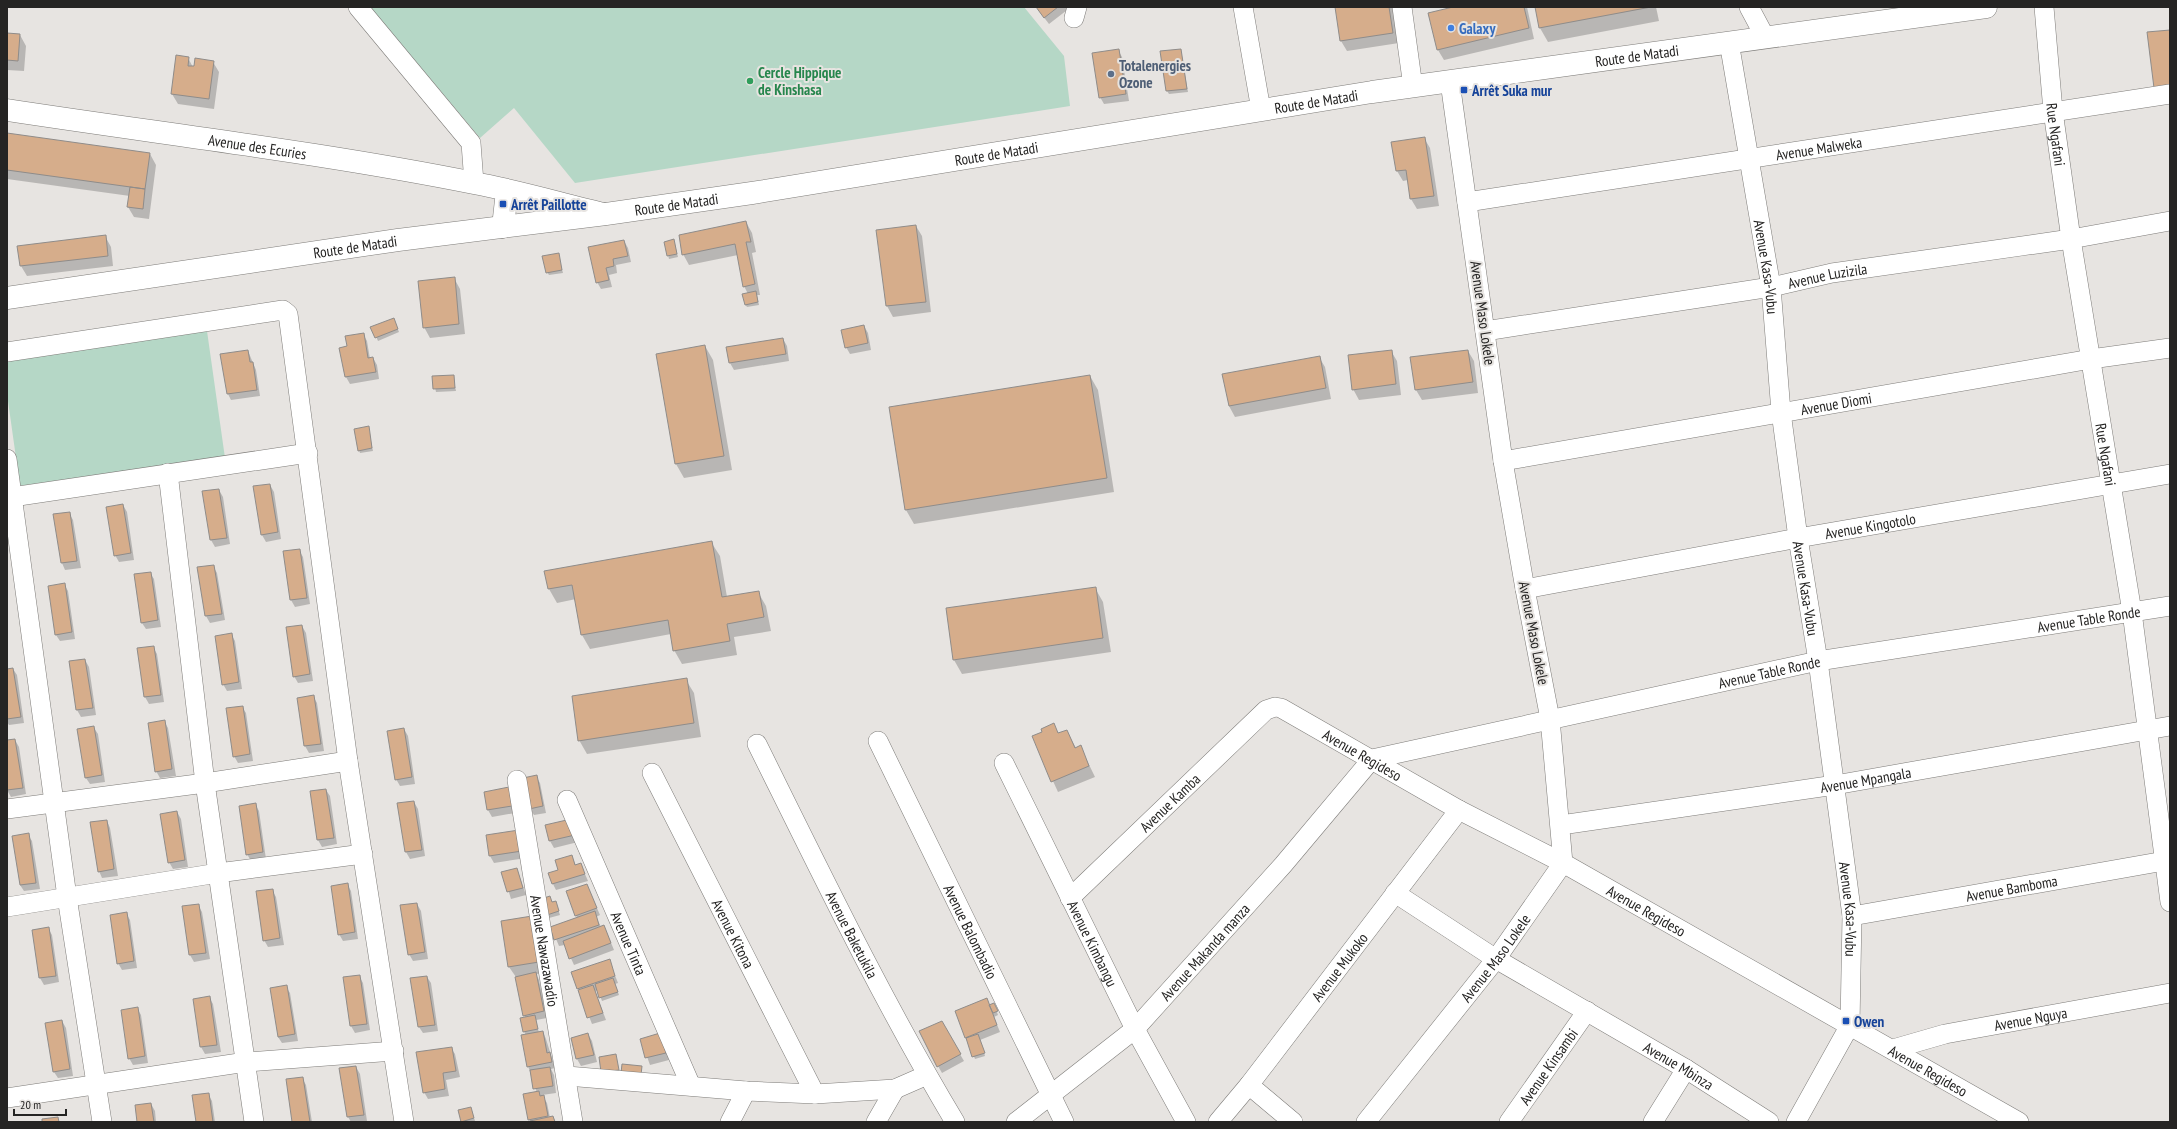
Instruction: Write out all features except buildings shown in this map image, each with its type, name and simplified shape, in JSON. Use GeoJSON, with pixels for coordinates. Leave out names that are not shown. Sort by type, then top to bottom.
{"type":"FeatureCollection","features":[{"type":"Feature","properties":{"kind":"main road","name":"Route de Matadi"},"geometry":{"type":"LineString","coordinates":[[7,298],[398,240],[606,214],[752,193],[1261,110],[1412,87],[1986,7]]}},
{"type":"Feature","properties":{"kind":"main road","name":"Avenue des Ecuries"},"geometry":{"type":"LineString","coordinates":[[7,110],[232,142],[474,183],[606,214]]}},
{"type":"Feature","properties":{"kind":"main road"},"geometry":{"type":"LineString","coordinates":[[503,227],[507,191]]}},
{"type":"Feature","properties":{"kind":"street"},"geometry":{"type":"LineString","coordinates":[[358,7],[471,143],[474,183]]}},
{"type":"Feature","properties":{"kind":"street"},"geometry":{"type":"LineString","coordinates":[[1243,7],[1261,110]]}},
{"type":"Feature","properties":{"kind":"street"},"geometry":{"type":"LineString","coordinates":[[1402,7],[1412,87]]}},
{"type":"Feature","properties":{"kind":"street"},"geometry":{"type":"LineString","coordinates":[[1749,7],[1765,37]]}},
{"type":"Feature","properties":{"kind":"street","name":"Rue Ngafani"},"geometry":{"type":"LineString","coordinates":[[2044,7],[2053,110],[2071,239],[2132,612],[2167,860],[2170,902]]}},
{"type":"Feature","properties":{"kind":"street","name":"Avenue Kasa-Vubu"},"geometry":{"type":"LineString","coordinates":[[1729,42],[1771,287],[1781,412],[1798,538],[1818,661],[1852,916],[1850,1025],[1796,1122]]}},
{"type":"Feature","properties":{"kind":"street","name":"Avenue Maso Lokele"},"geometry":{"type":"LineString","coordinates":[[1366,1122],[1496,959],[1563,863],[1561,825],[1550,719],[1525,589],[1503,461],[1450,82]]}},
{"type":"Feature","properties":{"kind":"street","name":"Avenue Malweka"},"geometry":{"type":"LineString","coordinates":[[1467,202],[2053,110],[2170,94]]}},
{"type":"Feature","properties":{"kind":"street","name":"Avenue Luzizila"},"geometry":{"type":"LineString","coordinates":[[1485,331],[1771,287],[1832,273],[2071,239],[2170,221]]}},
{"type":"Feature","properties":{"kind":"street"},"geometry":{"type":"LineString","coordinates":[[7,352],[285,311],[289,317],[348,761],[404,1122]]}},
{"type":"Feature","properties":{"kind":"street","name":"Avenue Diomi"},"geometry":{"type":"LineString","coordinates":[[1503,461],[2091,359],[2170,348]]}},
{"type":"Feature","properties":{"kind":"street"},"geometry":{"type":"LineString","coordinates":[[9,499],[168,473],[308,453]]}},
{"type":"Feature","properties":{"kind":"street"},"geometry":{"type":"LineString","coordinates":[[7,459],[9,499],[55,802],[67,897],[102,1122]]}},
{"type":"Feature","properties":{"kind":"street"},"geometry":{"type":"LineString","coordinates":[[168,473],[205,783],[254,1122]]}},
{"type":"Feature","properties":{"kind":"street","name":"Avenue Kingotolo"},"geometry":{"type":"LineString","coordinates":[[1525,589],[1798,538],[2170,474]]}},
{"type":"Feature","properties":{"kind":"street","name":"Avenue Table Ronde"},"geometry":{"type":"LineString","coordinates":[[1372,759],[1818,661],[2170,606]]}},
{"type":"Feature","properties":{"kind":"street","name":"Avenue Regideso"},"geometry":{"type":"LineString","coordinates":[[1270,708],[1281,708],[1459,810],[1563,863],[1893,1049],[2019,1122]]}},
{"type":"Feature","properties":{"kind":"street","name":"Avenue Kamba"},"geometry":{"type":"LineString","coordinates":[[1070,898],[1270,708]]}},
{"type":"Feature","properties":{"kind":"street","name":"Avenue Mpangala"},"geometry":{"type":"LineString","coordinates":[[1561,825],[1835,785],[2170,726]]}},
{"type":"Feature","properties":{"kind":"street","name":"Avenue Balombadio"},"geometry":{"type":"LineString","coordinates":[[878,741],[1049,1095],[1064,1122]]}},
{"type":"Feature","properties":{"kind":"street","name":"Avenue Baketukila"},"geometry":{"type":"LineString","coordinates":[[757,744],[850,932],[927,1075],[955,1122]]}},
{"type":"Feature","properties":{"kind":"street","name":"Avenue Makanda manza"},"geometry":{"type":"LineString","coordinates":[[1016,1122],[1135,1028],[1283,865],[1372,759]]}},
{"type":"Feature","properties":{"kind":"street"},"geometry":{"type":"LineString","coordinates":[[7,809],[205,783],[348,761]]}},
{"type":"Feature","properties":{"kind":"street","name":"Avenue Kimbangu"},"geometry":{"type":"LineString","coordinates":[[1004,764],[1135,1028],[1186,1122]]}},
{"type":"Feature","properties":{"kind":"street","name":"Avenue Kitona"},"geometry":{"type":"LineString","coordinates":[[652,773],[815,1094]]}},
{"type":"Feature","properties":{"kind":"street","name":"Avenue Nawazawadio"},"geometry":{"type":"LineString","coordinates":[[517,780],[567,1076],[572,1122]]}},
{"type":"Feature","properties":{"kind":"street","name":"Avenue Tinta"},"geometry":{"type":"LineString","coordinates":[[567,800],[691,1086]]}},
{"type":"Feature","properties":{"kind":"street","name":"Avenue Mukoko"},"geometry":{"type":"LineString","coordinates":[[1218,1122],[1249,1085],[1459,810]]}},
{"type":"Feature","properties":{"kind":"street"},"geometry":{"type":"LineString","coordinates":[[7,907],[218,873],[363,854]]}},
{"type":"Feature","properties":{"kind":"street","name":"Avenue Bamboma"},"geometry":{"type":"LineString","coordinates":[[1852,916],[2167,860]]}},
{"type":"Feature","properties":{"kind":"street","name":"Avenue Mbinza"},"geometry":{"type":"LineString","coordinates":[[1395,893],[1496,959],[1686,1069],[1769,1122]]}},
{"type":"Feature","properties":{"kind":"street","name":"Avenue Nguya"},"geometry":{"type":"LineString","coordinates":[[1893,1049],[1945,1034],[2170,993]]}},
{"type":"Feature","properties":{"kind":"street","name":"Avenue Kinsambi"},"geometry":{"type":"LineString","coordinates":[[1510,1122],[1586,1011]]}},
{"type":"Feature","properties":{"kind":"street"},"geometry":{"type":"LineString","coordinates":[[7,1098],[246,1062],[394,1051]]}},
{"type":"Feature","properties":{"kind":"street"},"geometry":{"type":"LineString","coordinates":[[1653,1122],[1686,1069]]}},
{"type":"Feature","properties":{"kind":"street"},"geometry":{"type":"LineString","coordinates":[[567,1076],[746,1091],[815,1094],[895,1089],[927,1075]]}},
{"type":"Feature","properties":{"kind":"street"},"geometry":{"type":"LineString","coordinates":[[1249,1085],[1293,1122]]}},
{"type":"Feature","properties":{"kind":"street"},"geometry":{"type":"LineString","coordinates":[[876,1122],[895,1089]]}},
{"type":"Feature","properties":{"kind":"street"},"geometry":{"type":"LineString","coordinates":[[730,1122],[746,1091]]}},
{"type":"Feature","properties":{"kind":"green space","name":"Cercle Hippique de Kinshasa"},"geometry":{"type":"Polygon","coordinates":[[[370,7],[1024,7],[1064,56],[1070,106],[575,183],[514,108],[480,138],[370,7]]]}},
{"type":"Feature","properties":{"kind":"green space"},"geometry":{"type":"Polygon","coordinates":[[[207,331],[225,458],[20,486],[7,394],[7,359],[207,331]]]}},
{"type":"Feature","properties":{"kind":"place","name":"Galaxy"},"geometry":{"type":"Point","coordinates":[1451,28]}},
{"type":"Feature","properties":{"kind":"place","name":"Totalenergies Ozone"},"geometry":{"type":"Point","coordinates":[1111,74]}},
{"type":"Feature","properties":{"kind":"place","name":"Cercle Hippique de Kinshasa"},"geometry":{"type":"Point","coordinates":[750,81]}},
{"type":"Feature","properties":{"kind":"place","name":"Arrêt Suka mur"},"geometry":{"type":"Point","coordinates":[1464,90]}},
{"type":"Feature","properties":{"kind":"place","name":"Arrêt Paillotte"},"geometry":{"type":"Point","coordinates":[503,204]}},
{"type":"Feature","properties":{"kind":"place","name":"Owen"},"geometry":{"type":"Point","coordinates":[1846,1021]}}]}
